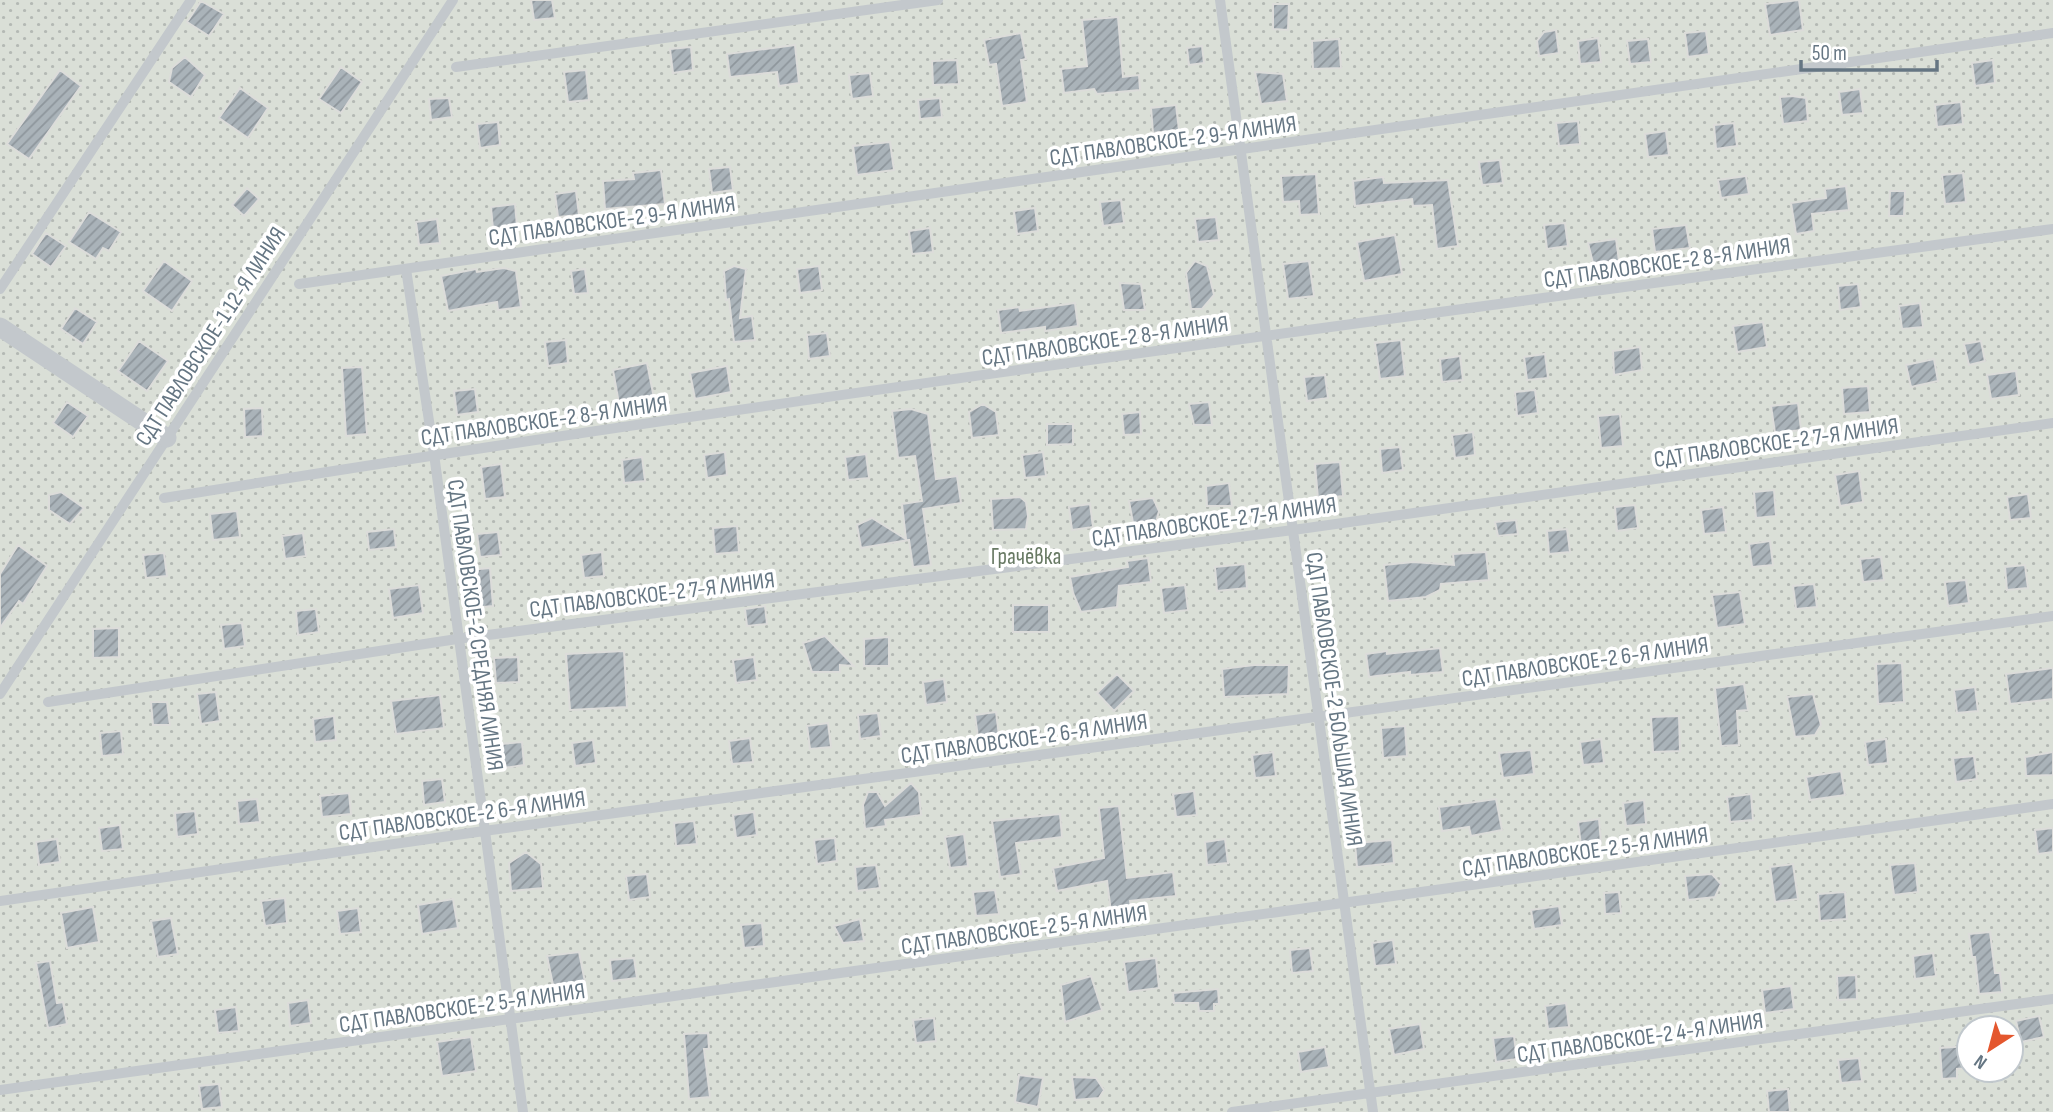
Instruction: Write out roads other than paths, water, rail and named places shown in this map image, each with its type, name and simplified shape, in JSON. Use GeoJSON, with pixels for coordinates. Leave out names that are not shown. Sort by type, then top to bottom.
{"type":"FeatureCollection","features":[{"type":"Feature","properties":{"kind":"street"},"geometry":{"type":"LineString","coordinates":[[0,327],[167,438]]}},
{"type":"Feature","properties":{"kind":"lane"},"geometry":{"type":"LineString","coordinates":[[0,289],[191,0]]}},
{"type":"Feature","properties":{"kind":"lane","name":"СДТ ПАВЛОВСКОЕ-1 12-Я ЛИНИЯ"},"geometry":{"type":"LineString","coordinates":[[0,694],[453,0]]}},
{"type":"Feature","properties":{"kind":"lane"},"geometry":{"type":"LineString","coordinates":[[456,66],[938,0]]}},
{"type":"Feature","properties":{"kind":"lane","name":"СДТ ПАВЛОВСКОЕ-2 БОЛЬШАЯ ЛИНИЯ"},"geometry":{"type":"LineString","coordinates":[[1220,0],[1373,1112]]}},
{"type":"Feature","properties":{"kind":"lane","name":"СДТ ПАВЛОВСКОЕ-2 9-Я ЛИНИЯ"},"geometry":{"type":"LineString","coordinates":[[299,284],[2053,33]]}},
{"type":"Feature","properties":{"kind":"lane","name":"СДТ ПАВЛОВСКОЕ-2 8-Я ЛИНИЯ"},"geometry":{"type":"LineString","coordinates":[[164,498],[434,454],[2053,229]]}},
{"type":"Feature","properties":{"kind":"lane","name":"СДТ ПАВЛОВСКОЕ-2 СРЕДНЯЯ ЛИНИЯ"},"geometry":{"type":"LineString","coordinates":[[406,269],[434,454],[523,1112]]}},
{"type":"Feature","properties":{"kind":"lane","name":"СДТ ПАВЛОВСКОЕ-2 7-Я ЛИНИЯ"},"geometry":{"type":"LineString","coordinates":[[48,702],[457,639],[1293,530],[2053,423]]}},
{"type":"Feature","properties":{"kind":"lane","name":"СДТ ПАВЛОВСКОЕ-2 6-Я ЛИНИЯ"},"geometry":{"type":"LineString","coordinates":[[0,901],[484,831],[2053,615]]}},
{"type":"Feature","properties":{"kind":"lane","name":"СДТ ПАВЛОВСКОЕ-2 5-Я ЛИНИЯ"},"geometry":{"type":"LineString","coordinates":[[0,1090],[2053,804]]}},
{"type":"Feature","properties":{"kind":"lane","name":"СДТ ПАВЛОВСКОЕ-2 4-Я ЛИНИЯ"},"geometry":{"type":"LineString","coordinates":[[1232,1112],[2053,999]]}},
{"type":"Feature","properties":{"kind":"park label","name":"Грачёвка"},"geometry":{"type":"Point","coordinates":[1026,556]}}]}
